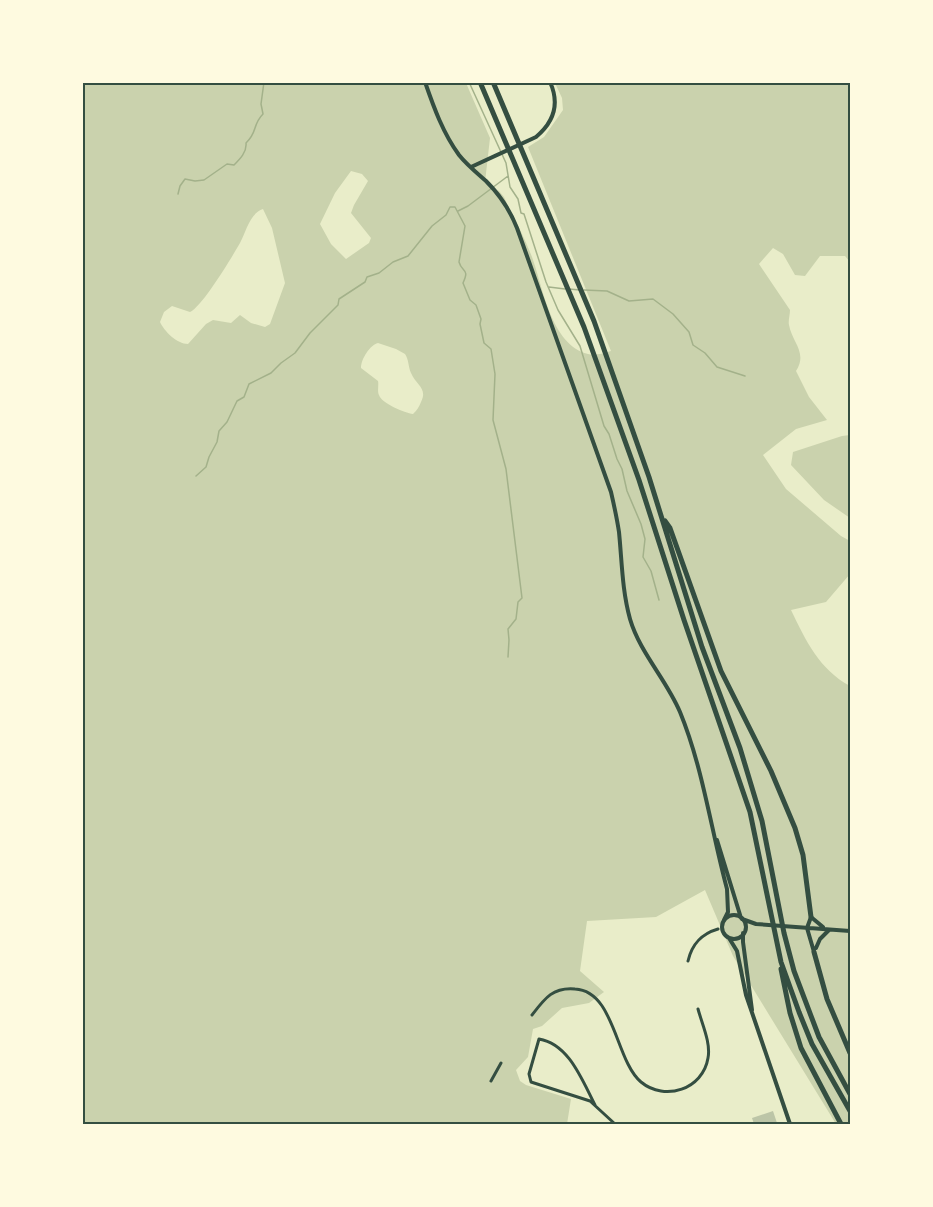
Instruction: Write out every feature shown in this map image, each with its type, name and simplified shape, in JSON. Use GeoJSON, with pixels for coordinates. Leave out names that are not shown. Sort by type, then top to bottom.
{"type":"FeatureCollection","features":[{"type":"Feature","properties":{"kind":"highway"},"geometry":{"type":"LineString","coordinates":[[480,82],[569,289],[639,480],[687,631],[750,812],[786,994],[801,1048],[841,1125]]}},
{"type":"Feature","properties":{"kind":"highway"},"geometry":{"type":"LineString","coordinates":[[494,82],[594,321],[661,515],[702,647],[740,748],[762,821],[784,933],[794,971],[819,1037],[850,1094]]}},
{"type":"Feature","properties":{"kind":"highway"},"geometry":{"type":"LineString","coordinates":[[661,515],[670,528],[721,671],[771,771],[788,811],[803,855],[811,917]]}},
{"type":"Feature","properties":{"kind":"highway"},"geometry":{"type":"LineString","coordinates":[[814,952],[826,999],[850,1053]]}},
{"type":"Feature","properties":{"kind":"highway"},"geometry":{"type":"LineString","coordinates":[[781,962],[812,1044],[850,1111]]}},
{"type":"Feature","properties":{"kind":"street"},"geometry":{"type":"LineString","coordinates":[[425,82],[451,143],[460,157],[495,190],[507,206],[517,228],[611,492],[618,523],[621,571],[630,617],[642,647],[672,693],[694,754],[729,900],[723,931],[737,951],[746,995],[790,1125]]}},
{"type":"Feature","properties":{"kind":"street"},"geometry":{"type":"LineString","coordinates":[[471,167],[536,137],[549,124],[556,108],[550,82]]}},
{"type":"Feature","properties":{"kind":"street"},"geometry":{"type":"LineString","coordinates":[[713,831],[741,918],[745,924],[743,942],[753,1016]]}},
{"type":"Feature","properties":{"kind":"street"},"geometry":{"type":"LineString","coordinates":[[724,920],[732,916],[756,924],[850,931]]}},
{"type":"Feature","properties":{"kind":"street"},"geometry":{"type":"LineString","coordinates":[[814,952],[806,928],[811,917],[817,924],[829,930]]}},
{"type":"Feature","properties":{"kind":"street"},"geometry":{"type":"LineString","coordinates":[[729,938],[738,938],[756,924]]}},
{"type":"Feature","properties":{"kind":"street"},"geometry":{"type":"LineString","coordinates":[[688,961],[692,948],[699,939],[718,928]]}},
{"type":"Feature","properties":{"kind":"street"},"geometry":{"type":"LineString","coordinates":[[814,952],[820,939],[829,930]]}},
{"type":"Feature","properties":{"kind":"street"},"geometry":{"type":"LineString","coordinates":[[532,1015],[547,995],[555,990],[580,989],[591,994],[603,1006],[636,1077],[651,1088],[674,1092],[685,1089],[698,1080],[708,1058],[709,1051],[698,1009]]}},
{"type":"Feature","properties":{"kind":"street"},"geometry":{"type":"LineString","coordinates":[[595,1106],[569,1057],[550,1041],[539,1039],[530,1074],[531,1082],[590,1101],[595,1106],[615,1125]]}},
{"type":"Feature","properties":{"kind":"street"},"geometry":{"type":"LineString","coordinates":[[491,1081],[501,1063]]}},
{"type":"Feature","properties":{"kind":"green space"},"geometry":{"type":"Polygon","coordinates":[[[82,83],[466,83],[490,138],[485,182],[504,197],[529,249],[550,313],[557,327],[575,348],[593,355],[611,351],[528,147],[544,137],[563,110],[562,98],[555,83],[850,83],[850,262],[845,256],[820,256],[805,276],[795,275],[783,254],[773,248],[759,264],[790,310],[789,325],[800,353],[796,371],[809,397],[827,420],[796,429],[763,455],[786,489],[850,541],[850,574],[826,602],[791,610],[814,653],[830,671],[850,686],[850,1124],[836,1124],[733,956],[705,890],[656,917],[587,921],[580,971],[604,992],[589,1003],[562,1008],[542,1026],[533,1029],[528,1057],[516,1070],[520,1081],[526,1085],[571,1099],[567,1124],[83,1124],[82,83]],[[351,171],[335,193],[320,224],[331,244],[346,259],[369,243],[371,238],[351,213],[368,181],[362,174],[351,171]],[[263,209],[252,219],[224,270],[202,301],[190,312],[172,306],[164,312],[160,322],[175,339],[188,344],[206,324],[213,320],[231,323],[240,315],[251,323],[265,327],[270,324],[285,283],[272,228],[263,209]],[[378,343],[366,353],[361,368],[378,381],[378,393],[384,401],[399,410],[413,414],[417,410],[423,393],[411,373],[405,354],[378,343]]]}},
{"type":"Feature","properties":{"kind":"green space"},"geometry":{"type":"Polygon","coordinates":[[[850,435],[850,518],[824,500],[791,465],[793,452],[850,435]]]}},
{"type":"Feature","properties":{"kind":"building"},"geometry":{"type":"Polygon","coordinates":[[[773,1111],[777,1123],[754,1124],[752,1118],[773,1111]]]}},
{"type":"Feature","properties":{"kind":"waterway"},"geometry":{"type":"LineString","coordinates":[[178,194],[185,179],[204,180],[227,164],[234,165],[241,158],[246,143],[263,114],[261,104],[264,82]]}},
{"type":"Feature","properties":{"kind":"waterway"},"geometry":{"type":"LineString","coordinates":[[469,82],[506,163],[510,187],[518,199],[521,213],[524,214],[546,282],[558,310],[580,346],[604,426],[609,434],[622,469],[627,491],[641,524],[645,539],[643,557],[651,571],[659,600]]}},
{"type":"Feature","properties":{"kind":"waterway"},"geometry":{"type":"LineString","coordinates":[[458,211],[508,176]]}},
{"type":"Feature","properties":{"kind":"waterway"},"geometry":{"type":"LineString","coordinates":[[196,476],[206,467],[217,442],[219,431],[227,422],[237,401],[244,397],[249,384],[271,373],[295,353],[310,333],[338,305],[339,299],[365,282],[367,277],[379,273],[393,262],[408,256],[432,226],[446,215],[450,207],[455,207],[465,226],[459,262],[466,273],[463,283],[481,319],[484,343],[491,349],[495,374],[493,420],[506,469],[522,598],[518,602],[516,619],[508,629],[508,657]]}},
{"type":"Feature","properties":{"kind":"waterway"},"geometry":{"type":"LineString","coordinates":[[549,287],[565,289]]}},
{"type":"Feature","properties":{"kind":"waterway"},"geometry":{"type":"LineString","coordinates":[[569,289],[580,290]]}},
{"type":"Feature","properties":{"kind":"waterway"},"geometry":{"type":"LineString","coordinates":[[584,290],[607,291],[629,301],[653,299],[673,314],[689,332],[693,345],[705,353],[717,367],[745,376]]}}]}
